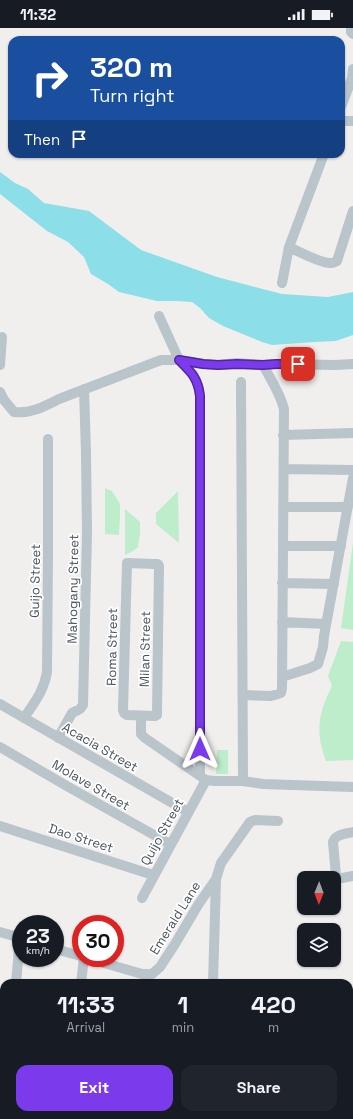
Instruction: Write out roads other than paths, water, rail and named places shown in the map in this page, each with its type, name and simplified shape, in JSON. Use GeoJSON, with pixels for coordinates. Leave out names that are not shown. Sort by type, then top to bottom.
{"type":"FeatureCollection","features":[{"type":"Feature","properties":{"kind":"street"},"geometry":{"type":"LineString","coordinates":[[351,28],[351,32],[353,34]]}},
{"type":"Feature","properties":{"kind":"street"},"geometry":{"type":"LineString","coordinates":[[345,96],[352,78],[353,69]]}},
{"type":"Feature","properties":{"kind":"street"},"geometry":{"type":"LineString","coordinates":[[282,283],[289,247],[322,158]]}},
{"type":"Feature","properties":{"kind":"street"},"geometry":{"type":"LineString","coordinates":[[289,247],[328,263],[337,261],[353,211]]}},
{"type":"Feature","properties":{"kind":"street"},"geometry":{"type":"LineString","coordinates":[[159,316],[179,360],[193,374],[199,388],[200,396],[203,778]]}},
{"type":"Feature","properties":{"kind":"street"},"geometry":{"type":"LineString","coordinates":[[0,365],[2,337]]}},
{"type":"Feature","properties":{"kind":"street"},"geometry":{"type":"LineString","coordinates":[[0,392],[4,400],[14,412],[23,413],[30,412],[84,389],[161,360],[179,360],[218,365],[353,364]]}},
{"type":"Feature","properties":{"kind":"street"},"geometry":{"type":"LineString","coordinates":[[243,695],[271,696],[282,692],[284,409],[277,389],[263,365]]}},
{"type":"Feature","properties":{"kind":"street"},"geometry":{"type":"LineString","coordinates":[[241,382],[243,781]]}},
{"type":"Feature","properties":{"kind":"street","name":"Mahogany Street"},"geometry":{"type":"LineString","coordinates":[[58,738],[72,713],[75,710],[80,709],[83,705],[87,533],[84,389]]}},
{"type":"Feature","properties":{"kind":"street"},"geometry":{"type":"LineString","coordinates":[[283,434],[353,433]]}},
{"type":"Feature","properties":{"kind":"street","name":"Guijo Street"},"geometry":{"type":"LineString","coordinates":[[24,718],[42,691],[46,682],[47,672],[48,439]]}},
{"type":"Feature","properties":{"kind":"street"},"geometry":{"type":"LineString","coordinates":[[284,469],[353,470]]}},
{"type":"Feature","properties":{"kind":"street"},"geometry":{"type":"LineString","coordinates":[[282,677],[318,664],[323,647],[353,478]]}},
{"type":"Feature","properties":{"kind":"street"},"geometry":{"type":"LineString","coordinates":[[283,507],[348,507]]}},
{"type":"Feature","properties":{"kind":"street"},"geometry":{"type":"LineString","coordinates":[[283,546],[341,546]]}},
{"type":"Feature","properties":{"kind":"street","name":"Roma Street"},"geometry":{"type":"LineString","coordinates":[[142,716],[127,715],[123,710],[127,563],[158,564],[159,566]]}},
{"type":"Feature","properties":{"kind":"street","name":"Milan Street"},"geometry":{"type":"LineString","coordinates":[[142,716],[157,715],[159,566]]}},
{"type":"Feature","properties":{"kind":"street"},"geometry":{"type":"LineString","coordinates":[[282,583],[334,584]]}},
{"type":"Feature","properties":{"kind":"street"},"geometry":{"type":"LineString","coordinates":[[282,622],[326,624]]}},
{"type":"Feature","properties":{"kind":"street","name":"Acacia Street"},"geometry":{"type":"LineString","coordinates":[[0,704],[188,812]]}},
{"type":"Feature","properties":{"kind":"street"},"geometry":{"type":"LineString","coordinates":[[142,716],[141,734],[203,778],[215,781],[243,781],[292,785],[353,787]]}},
{"type":"Feature","properties":{"kind":"street","name":"Molave Street"},"geometry":{"type":"LineString","coordinates":[[0,747],[65,786],[170,844]]}},
{"type":"Feature","properties":{"kind":"street","name":"Quijo Street"},"geometry":{"type":"LineString","coordinates":[[142,898],[188,812],[203,778]]}},
{"type":"Feature","properties":{"kind":"street"},"geometry":{"type":"LineString","coordinates":[[214,979],[216,879],[221,863],[250,822],[255,820],[278,821]]}},
{"type":"Feature","properties":{"kind":"street","name":"Dao Street"},"geometry":{"type":"LineString","coordinates":[[0,826],[154,875]]}},
{"type":"Feature","properties":{"kind":"street"},"geometry":{"type":"LineString","coordinates":[[353,832],[338,836],[333,842],[336,876],[342,878],[353,876]]}},
{"type":"Feature","properties":{"kind":"street","name":"Emerald Lane"},"geometry":{"type":"LineString","coordinates":[[110,967],[142,979],[152,974],[160,967],[198,905],[216,879]]}},
{"type":"Feature","properties":{"kind":"street"},"geometry":{"type":"LineString","coordinates":[[0,932],[12,935]]}},
{"type":"Feature","properties":{"kind":"street"},"geometry":{"type":"LineString","coordinates":[[16,979],[18,967]]}},
{"type":"Feature","properties":{"kind":"street"},"geometry":{"type":"LineString","coordinates":[[82,979],[84,967]]}},
{"type":"Feature","properties":{"kind":"water"},"geometry":{"type":"Polygon","coordinates":[[[0,172],[15,183],[28,189],[44,203],[89,211],[141,250],[217,277],[282,294],[328,297],[353,292],[353,335],[336,341],[272,345],[223,326],[209,318],[192,302],[157,301],[119,292],[91,274],[84,257],[68,242],[47,231],[0,194],[0,172]]]}}]}
